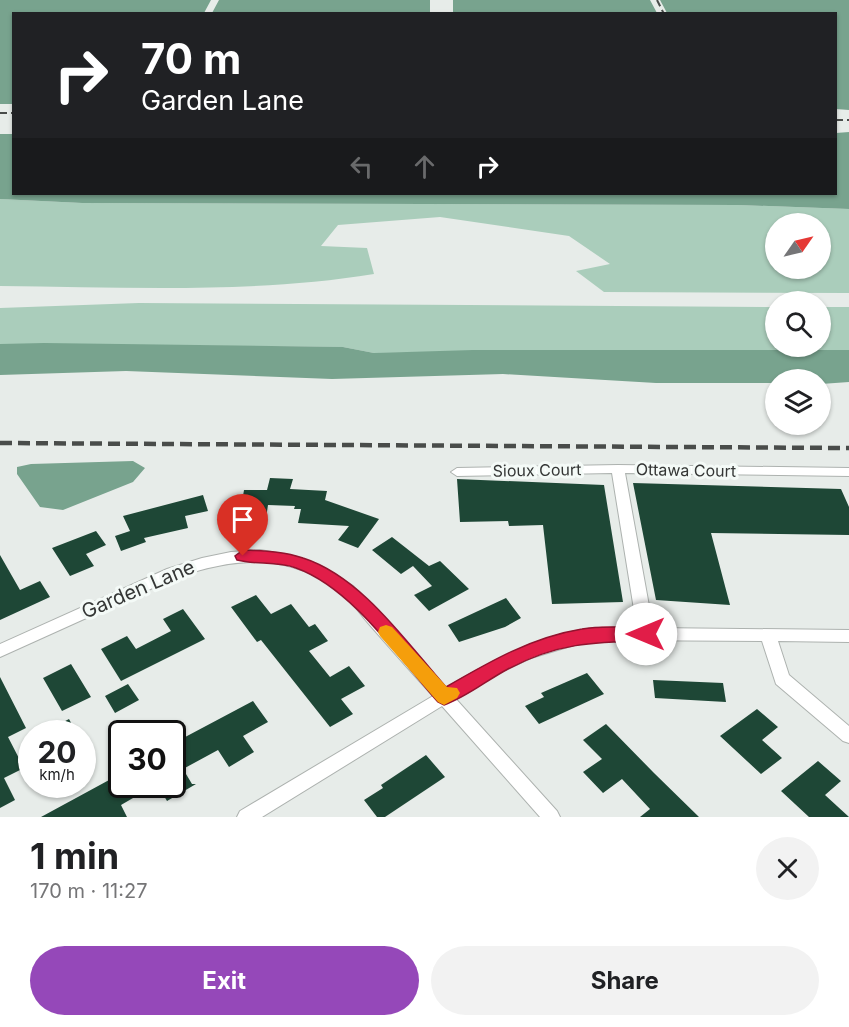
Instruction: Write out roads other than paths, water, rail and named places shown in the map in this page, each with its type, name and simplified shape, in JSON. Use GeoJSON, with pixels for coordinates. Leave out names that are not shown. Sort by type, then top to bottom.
{"type":"FeatureCollection","features":[{"type":"Feature","properties":{"kind":"street","name":"Sioux Court"},"geometry":{"type":"LineString","coordinates":[[457,472],[618,469]]}},
{"type":"Feature","properties":{"kind":"street","name":"Ottawa Court"},"geometry":{"type":"LineString","coordinates":[[646,634],[618,469],[849,472]]}},
{"type":"Feature","properties":{"kind":"street","name":"Garden Lane"},"geometry":{"type":"LineString","coordinates":[[0,651],[189,565],[223,557],[274,557],[312,568],[348,590],[551,817]]}},
{"type":"Feature","properties":{"kind":"street"},"geometry":{"type":"LineString","coordinates":[[246,817],[504,662],[556,641],[584,635],[849,636]]}},
{"type":"Feature","properties":{"kind":"street"},"geometry":{"type":"LineString","coordinates":[[768,635],[782,679],[849,736]]}},
{"type":"Feature","properties":{"kind":"railway"},"geometry":{"type":"LineString","coordinates":[[657,0],[663,12]]}},
{"type":"Feature","properties":{"kind":"railway"},"geometry":{"type":"LineString","coordinates":[[0,113],[12,113]]}},
{"type":"Feature","properties":{"kind":"railway"},"geometry":{"type":"LineString","coordinates":[[837,120],[849,120]]}},
{"type":"Feature","properties":{"kind":"railway"},"geometry":{"type":"LineString","coordinates":[[0,443],[849,448]]}}]}
